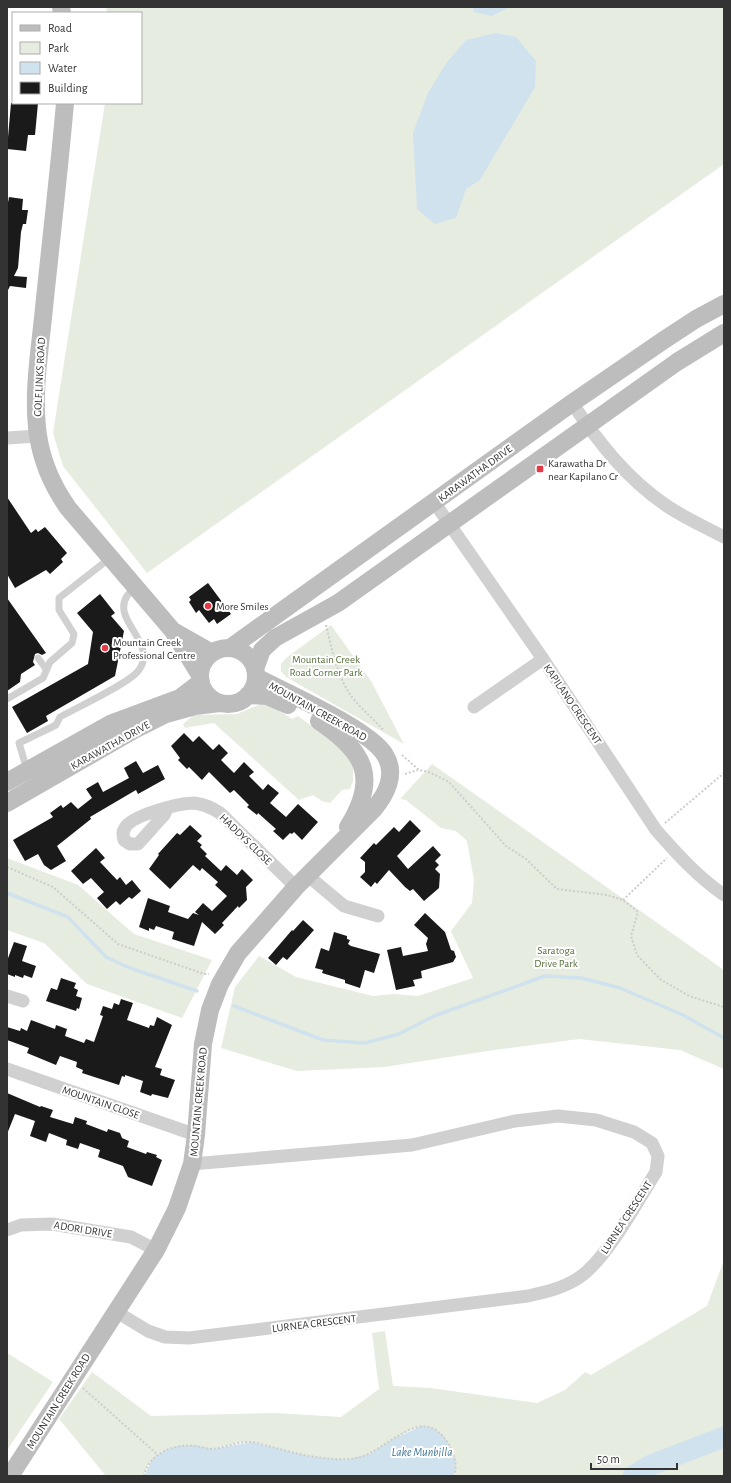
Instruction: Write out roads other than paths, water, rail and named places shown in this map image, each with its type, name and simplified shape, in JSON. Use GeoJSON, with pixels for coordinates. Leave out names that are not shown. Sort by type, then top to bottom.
{"type":"FeatureCollection","features":[{"type":"Feature","properties":{"kind":"main road","name":"GOLF LINKS ROAD"},"geometry":{"type":"LineString","coordinates":[[65,104],[39,354],[36,409],[38,436],[46,468],[56,491],[68,508],[110,558],[173,630],[200,679]]}},
{"type":"Feature","properties":{"kind":"main road","name":"KARAWATHA DRIVE"},"geometry":{"type":"LineString","coordinates":[[230,648],[572,403],[696,319],[724,304]]}},
{"type":"Feature","properties":{"kind":"main road"},"geometry":{"type":"LineString","coordinates":[[255,673],[262,650],[275,638],[338,603],[677,362],[724,333]]}},
{"type":"Feature","properties":{"kind":"main road","name":"GOLF LINKS ROAD"},"geometry":{"type":"LineString","coordinates":[[173,630],[212,653]]}},
{"type":"Feature","properties":{"kind":"main road"},"geometry":{"type":"LineString","coordinates":[[230,648],[246,655],[252,661],[255,673],[255,684],[248,695],[235,703],[220,702],[207,695],[200,679],[204,663],[212,653],[221,649],[230,648]]}},
{"type":"Feature","properties":{"kind":"main road","name":"MOUNTAIN CREEK ROAD"},"geometry":{"type":"LineString","coordinates":[[10,1476],[115,1311],[156,1250],[178,1208],[192,1164],[196,1136],[203,1044],[210,1010],[220,984],[238,953],[301,881],[384,798],[390,772],[386,756],[379,746],[356,729],[255,673]]}},
{"type":"Feature","properties":{"kind":"main road","name":"KARAWATHA DRIVE"},"geometry":{"type":"LineString","coordinates":[[7,782],[110,724],[180,698],[200,679]]}},
{"type":"Feature","properties":{"kind":"main road","name":"MOUNTAIN CREEK ROAD"},"geometry":{"type":"LineString","coordinates":[[248,695],[267,696],[302,710],[341,736],[355,752],[362,765],[366,780],[364,795],[356,813],[338,843]]}},
{"type":"Feature","properties":{"kind":"main road","name":"KARAWATHA DRIVE"},"geometry":{"type":"LineString","coordinates":[[7,803],[153,720],[195,706],[220,702]]}},
{"type":"Feature","properties":{"kind":"street"},"geometry":{"type":"LineString","coordinates":[[572,403],[587,426],[629,476],[669,507],[724,537]]}},
{"type":"Feature","properties":{"kind":"street"},"geometry":{"type":"LineString","coordinates":[[7,438],[38,436]]}},
{"type":"Feature","properties":{"kind":"street","name":"KAPILANO CRESCENT"},"geometry":{"type":"LineString","coordinates":[[434,502],[543,659],[656,830],[673,850],[705,881],[724,895]]}},
{"type":"Feature","properties":{"kind":"street"},"geometry":{"type":"LineString","coordinates":[[474,707],[543,659]]}},
{"type":"Feature","properties":{"kind":"street","name":"HADDYS CLOSE"},"geometry":{"type":"LineString","coordinates":[[167,809],[185,804],[195,803],[207,805],[220,813],[301,881],[344,906],[378,916]]}},
{"type":"Feature","properties":{"kind":"street"},"geometry":{"type":"LineString","coordinates":[[7,996],[23,1001]]}},
{"type":"Feature","properties":{"kind":"street","name":"MOUNTAIN CLOSE"},"geometry":{"type":"LineString","coordinates":[[7,1069],[196,1136]]}},
{"type":"Feature","properties":{"kind":"street","name":"LURNEA CRESCENT"},"geometry":{"type":"LineString","coordinates":[[115,1311],[154,1333],[165,1337],[188,1338],[528,1296],[553,1291],[579,1278],[599,1260],[656,1172],[658,1156],[652,1143],[634,1132],[596,1120],[558,1116],[515,1121],[412,1145],[192,1164]]}},
{"type":"Feature","properties":{"kind":"street","name":"ADORI DRIVE"},"geometry":{"type":"LineString","coordinates":[[7,1230],[21,1225],[52,1224],[131,1237],[156,1250]]}},
{"type":"Feature","properties":{"kind":"lane"},"geometry":{"type":"LineString","coordinates":[[7,699],[43,678],[50,662],[74,640],[72,628],[59,610],[59,598],[110,558]]}},
{"type":"Feature","properties":{"kind":"lane"},"geometry":{"type":"LineString","coordinates":[[27,770],[19,743],[56,725],[60,717],[128,679],[139,670],[144,660],[141,643],[124,614],[126,597],[135,587]]}},
{"type":"Feature","properties":{"kind":"lane"},"geometry":{"type":"LineString","coordinates":[[38,658],[46,669]]}},
{"type":"Feature","properties":{"kind":"water"},"geometry":{"type":"Polygon","coordinates":[[[473,7],[510,7],[492,16],[474,12],[473,7]]]}},
{"type":"Feature","properties":{"kind":"water"},"geometry":{"type":"Polygon","coordinates":[[[496,33],[516,37],[536,61],[535,87],[480,180],[466,189],[456,218],[435,224],[417,209],[413,133],[428,93],[447,62],[466,40],[496,33]]]}},
{"type":"Feature","properties":{"kind":"water","name":"Lake Munbilla"},"geometry":{"type":"Polygon","coordinates":[[[422,1426],[432,1428],[437,1431],[447,1442],[454,1456],[455,1470],[453,1476],[144,1476],[153,1458],[166,1450],[178,1446],[195,1445],[213,1449],[251,1442],[312,1457],[346,1460],[370,1454],[393,1439],[422,1426]]]}},
{"type":"Feature","properties":{"kind":"waterway"},"geometry":{"type":"LineString","coordinates":[[7,893],[68,917],[106,957],[130,968],[197,991]]}},
{"type":"Feature","properties":{"kind":"waterway"},"geometry":{"type":"LineString","coordinates":[[234,1006],[323,1040],[365,1043],[399,1034],[434,1016],[545,976],[581,978],[620,988],[683,1015],[724,1038]]}},
{"type":"Feature","properties":{"kind":"waterway"},"geometry":{"type":"LineString","coordinates":[[633,1476],[651,1465],[724,1437]]}},
{"type":"Feature","properties":{"kind":"place","name":"Karawatha Dr near Kapilano Cr"},"geometry":{"type":"Point","coordinates":[540,469]}},
{"type":"Feature","properties":{"kind":"place","name":"More Smiles"},"geometry":{"type":"Point","coordinates":[208,606]}},
{"type":"Feature","properties":{"kind":"place","name":"Mountain Creek Professional Centre"},"geometry":{"type":"Point","coordinates":[105,648]}},
{"type":"Feature","properties":{"kind":"park label","name":"Mountain Creek Road Corner Park"},"geometry":{"type":"Point","coordinates":[326,665]}},
{"type":"Feature","properties":{"kind":"park label","name":"Saratoga Drive Park"},"geometry":{"type":"Point","coordinates":[556,956]}}]}
